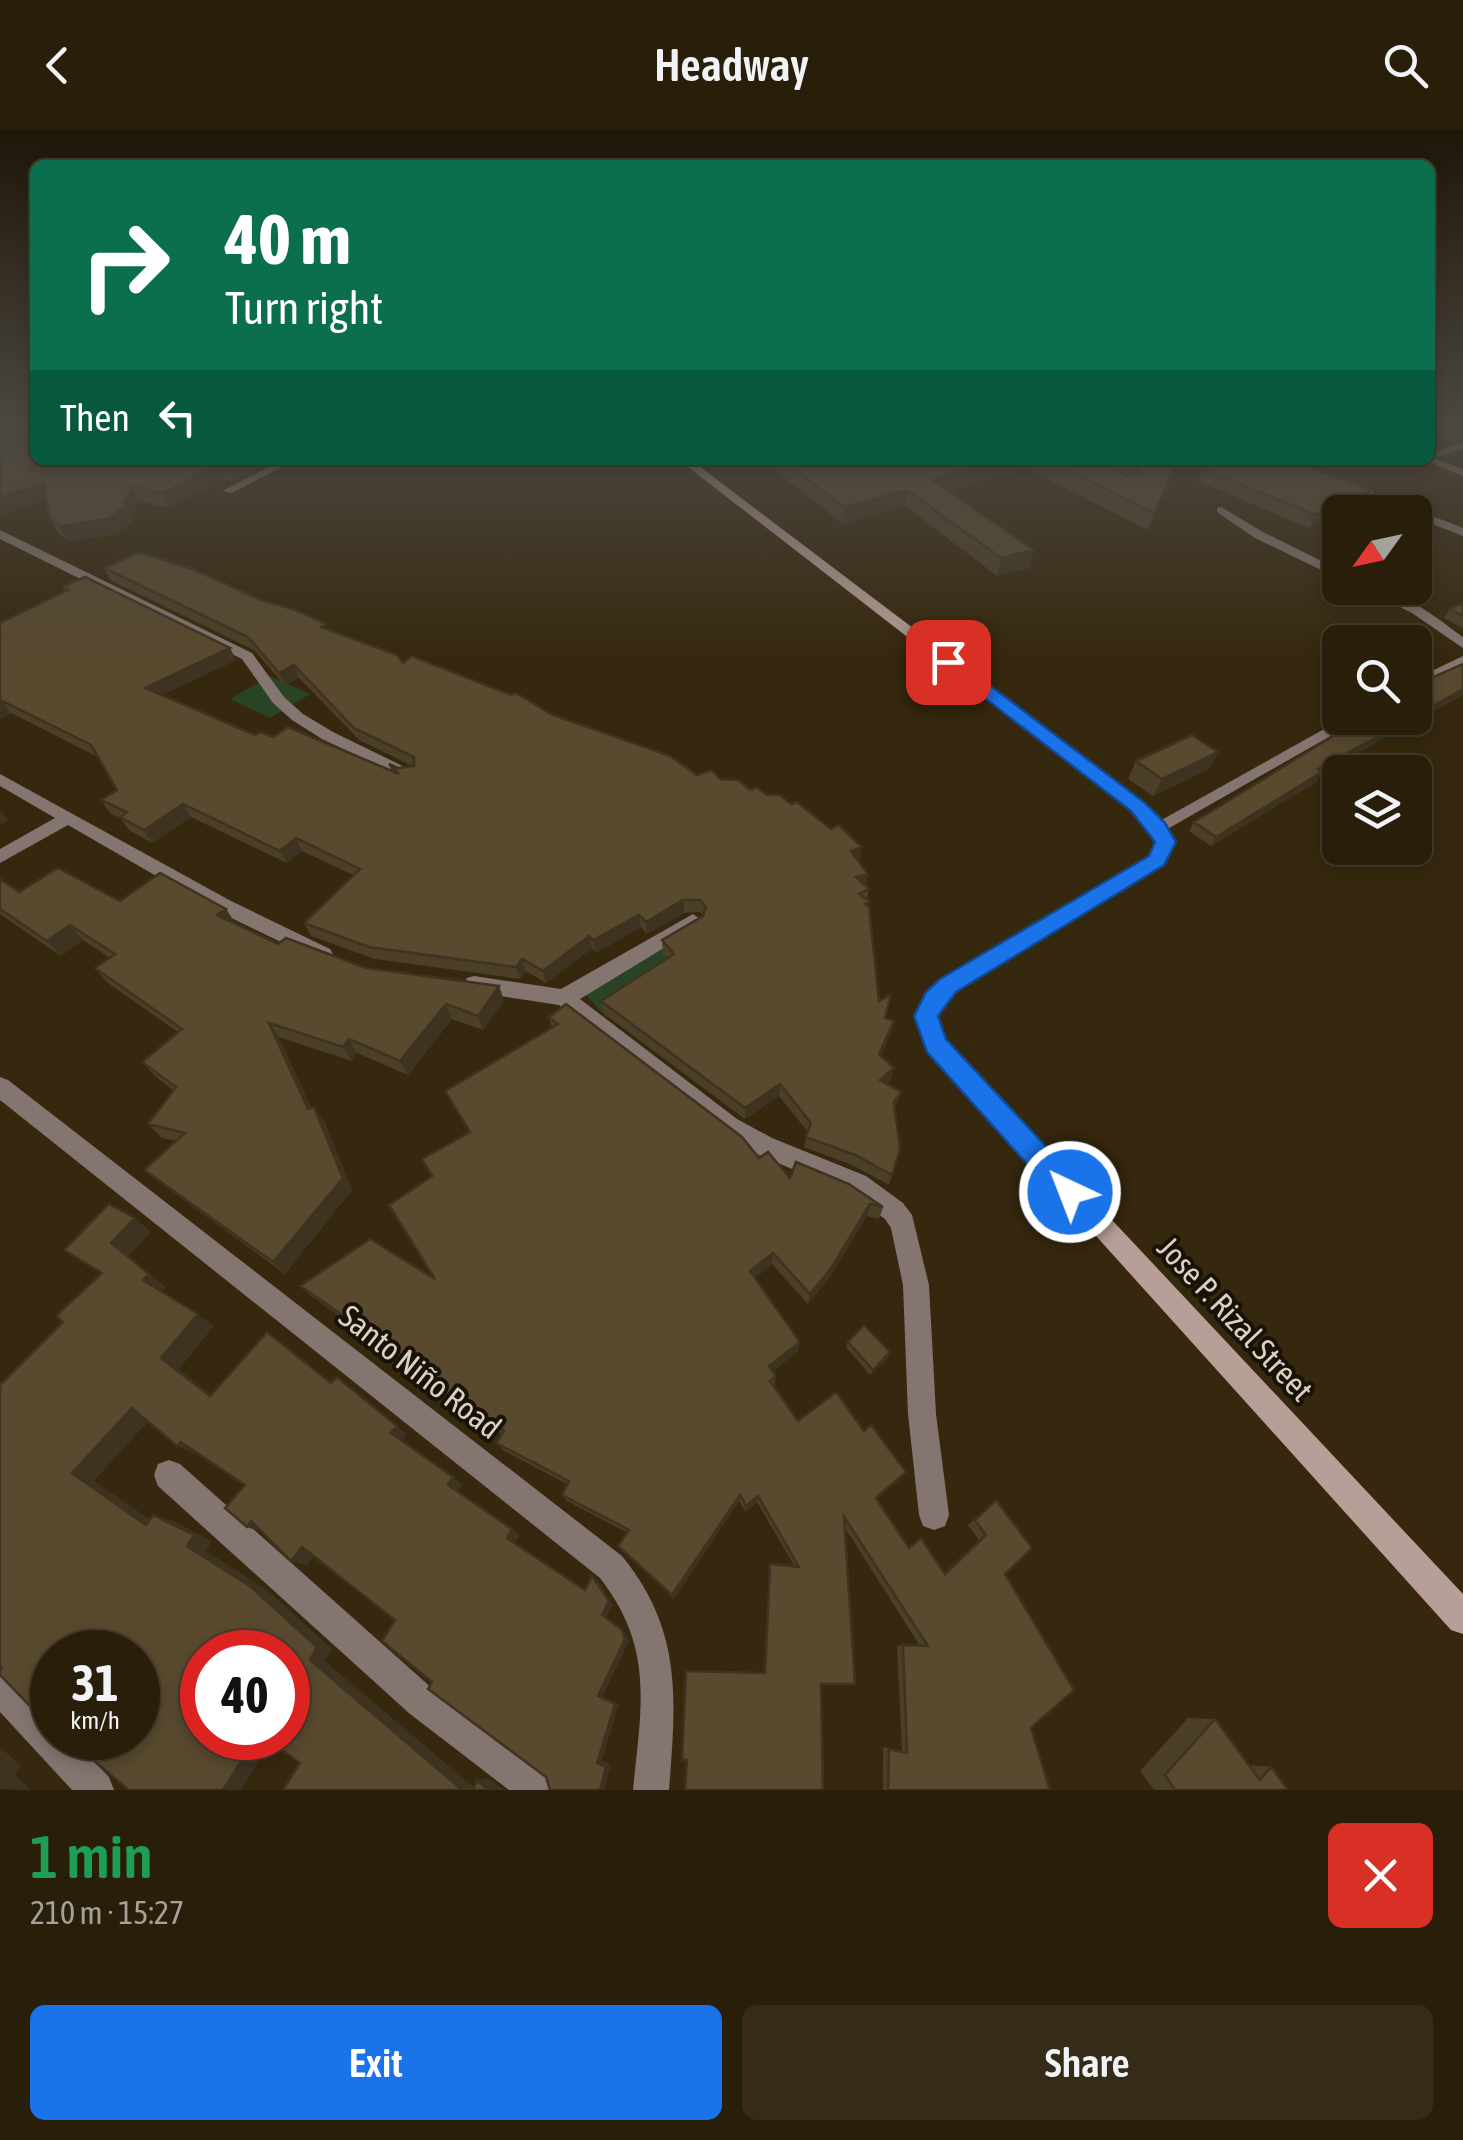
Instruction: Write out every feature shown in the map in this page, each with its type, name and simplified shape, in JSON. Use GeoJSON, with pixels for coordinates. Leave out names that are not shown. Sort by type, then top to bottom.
{"type":"FeatureCollection","features":[{"type":"Feature","properties":{"kind":"street"},"geometry":{"type":"LineString","coordinates":[[740,502],[1115,789],[1158,827],[1323,735]]}},
{"type":"Feature","properties":{"kind":"street"},"geometry":{"type":"LineString","coordinates":[[1390,502],[1463,532]]}},
{"type":"Feature","properties":{"kind":"street"},"geometry":{"type":"LineString","coordinates":[[1221,510],[1259,535],[1322,566]]}},
{"type":"Feature","properties":{"kind":"street"},"geometry":{"type":"LineString","coordinates":[[0,534],[247,656],[264,675],[272,696],[305,723],[409,772]]}},
{"type":"Feature","properties":{"kind":"street"},"geometry":{"type":"LineString","coordinates":[[1406,605],[1463,644]]}},
{"type":"Feature","properties":{"kind":"street"},"geometry":{"type":"LineString","coordinates":[[1432,676],[1463,660]]}},
{"type":"Feature","properties":{"kind":"street"},"geometry":{"type":"LineString","coordinates":[[0,779],[224,906],[340,960]]}},
{"type":"Feature","properties":{"kind":"street"},"geometry":{"type":"LineString","coordinates":[[0,857],[69,817]]}},
{"type":"Feature","properties":{"kind":"street","name":"Jose P. Rizal Street"},"geometry":{"type":"LineString","coordinates":[[1158,827],[1166,842],[1156,860],[948,986],[926,1016],[936,1045],[1463,1618]]}},
{"type":"Feature","properties":{"kind":"street"},"geometry":{"type":"LineString","coordinates":[[564,998],[693,921]]}},
{"type":"Feature","properties":{"kind":"street"},"geometry":{"type":"LineString","coordinates":[[456,982],[564,998],[729,1126],[764,1146],[857,1184],[894,1211],[903,1224],[916,1285],[922,1414],[934,1515]]}},
{"type":"Feature","properties":{"kind":"street","name":"Santo Niño Road"},"geometry":{"type":"LineString","coordinates":[[0,1087],[623,1579],[635,1592],[654,1636],[657,1712],[651,1790]]}},
{"type":"Feature","properties":{"kind":"street"},"geometry":{"type":"LineString","coordinates":[[169,1475],[422,1702],[538,1790]]}},
{"type":"Feature","properties":{"kind":"street"},"geometry":{"type":"LineString","coordinates":[[0,1686],[96,1790]]}},
{"type":"Feature","properties":{"kind":"green space"},"geometry":{"type":"Polygon","coordinates":[[[270,676],[310,694],[270,718],[230,699],[270,676]]]}},
{"type":"Feature","properties":{"kind":"green space"},"geometry":{"type":"Polygon","coordinates":[[[676,927],[706,956],[606,1017],[577,985],[676,927]]]}},
{"type":"Feature","properties":{"kind":"building"},"geometry":{"type":"Polygon","coordinates":[[[47,502],[125,502],[109,519],[60,526],[49,518],[47,502]]]}},
{"type":"Feature","properties":{"kind":"building"},"geometry":{"type":"Polygon","coordinates":[[[924,502],[965,502],[1034,550],[1001,558],[924,502]]]}},
{"type":"Feature","properties":{"kind":"building"},"geometry":{"type":"Polygon","coordinates":[[[1133,502],[1159,502],[1154,513],[1133,502]]]}},
{"type":"Feature","properties":{"kind":"building"},"geometry":{"type":"Polygon","coordinates":[[[1285,502],[1322,502],[1322,512],[1316,515],[1285,502]]]}},
{"type":"Feature","properties":{"kind":"building"},"geometry":{"type":"Polygon","coordinates":[[[139,552],[296,610],[326,624],[321,627],[397,655],[403,663],[412,656],[511,695],[516,693],[551,714],[670,756],[697,775],[712,770],[720,779],[739,780],[750,790],[757,787],[767,795],[780,795],[791,804],[797,802],[831,829],[839,825],[862,847],[851,851],[868,874],[856,877],[869,889],[859,894],[869,901],[865,904],[869,907],[879,1001],[891,994],[885,1018],[894,1021],[879,1054],[894,1068],[880,1080],[901,1092],[894,1102],[900,1149],[892,1175],[855,1155],[806,1137],[811,1123],[780,1084],[745,1108],[601,1001],[674,954],[662,940],[703,916],[706,907],[700,900],[683,900],[646,922],[639,915],[593,940],[589,936],[543,971],[522,959],[516,967],[369,947],[304,923],[360,869],[296,838],[280,851],[183,804],[144,830],[120,817],[127,812],[101,800],[117,790],[91,745],[0,702],[0,623],[68,590],[62,587],[85,577],[230,648],[145,688],[255,735],[261,732],[273,737],[288,727],[399,774],[389,764],[398,768],[414,766],[414,757],[354,728],[294,665],[279,673],[248,637],[104,568],[139,552]]]}},
{"type":"Feature","properties":{"kind":"building"},"geometry":{"type":"Polygon","coordinates":[[[1463,603],[1463,616],[1450,609],[1463,603]]]}},
{"type":"Feature","properties":{"kind":"building"},"geometry":{"type":"Polygon","coordinates":[[[1463,664],[1463,689],[1432,706],[1432,678],[1463,664]]]}},
{"type":"Feature","properties":{"kind":"building"},"geometry":{"type":"Polygon","coordinates":[[[1192,735],[1218,752],[1162,779],[1136,761],[1192,735]]]}},
{"type":"Feature","properties":{"kind":"building"},"geometry":{"type":"Polygon","coordinates":[[[1335,735],[1381,735],[1344,755],[1322,755],[1322,767],[1318,769],[1322,772],[1216,837],[1194,822],[1335,735]]]}},
{"type":"Feature","properties":{"kind":"building"},"geometry":{"type":"Polygon","coordinates":[[[58,868],[120,901],[160,873],[226,909],[217,915],[278,944],[286,938],[366,968],[499,986],[478,1016],[446,1004],[400,1061],[349,1039],[343,1047],[269,1023],[308,1109],[314,1107],[343,1178],[273,1262],[144,1170],[185,1133],[148,1124],[176,1087],[142,1062],[182,1029],[95,968],[115,954],[70,925],[47,941],[0,909],[0,879],[19,892],[58,868]]]}},
{"type":"Feature","properties":{"kind":"building"},"geometry":{"type":"Polygon","coordinates":[[[566,1004],[742,1137],[759,1158],[768,1152],[790,1178],[796,1162],[849,1184],[883,1207],[870,1204],[832,1267],[810,1294],[773,1253],[750,1271],[800,1342],[769,1366],[776,1376],[770,1381],[798,1421],[836,1392],[864,1431],[871,1425],[906,1472],[876,1498],[909,1548],[921,1538],[945,1574],[986,1535],[975,1520],[996,1500],[1032,1548],[1005,1574],[1074,1690],[1031,1728],[1050,1790],[888,1790],[889,1749],[907,1753],[903,1645],[928,1646],[844,1517],[855,1684],[821,1684],[823,1790],[685,1790],[687,1760],[682,1760],[686,1671],[765,1673],[770,1564],[799,1567],[758,1496],[746,1506],[740,1495],[672,1595],[618,1546],[629,1530],[562,1495],[569,1481],[496,1443],[504,1431],[394,1365],[401,1355],[300,1286],[370,1239],[435,1279],[389,1205],[432,1176],[422,1159],[470,1132],[445,1091],[558,1024],[549,1017],[566,1004]]]}},
{"type":"Feature","properties":{"kind":"building"},"geometry":{"type":"Polygon","coordinates":[[[109,1204],[135,1218],[111,1243],[149,1274],[143,1280],[198,1314],[161,1358],[210,1396],[267,1332],[331,1383],[337,1377],[397,1426],[391,1433],[453,1477],[448,1485],[512,1529],[507,1538],[585,1590],[592,1576],[609,1601],[602,1615],[622,1630],[625,1639],[598,1696],[615,1704],[597,1763],[606,1767],[600,1790],[550,1790],[546,1777],[428,1689],[432,1682],[382,1641],[395,1620],[302,1547],[291,1561],[251,1521],[247,1527],[225,1508],[245,1485],[181,1442],[177,1446],[132,1408],[72,1473],[146,1525],[153,1515],[194,1535],[187,1546],[251,1587],[298,1630],[180,1630],[180,1760],[242,1760],[223,1790],[129,1790],[93,1760],[160,1760],[160,1630],[30,1630],[30,1706],[0,1675],[0,1385],[63,1322],[56,1316],[102,1273],[64,1250],[109,1204]]]}},
{"type":"Feature","properties":{"kind":"building"},"geometry":{"type":"Polygon","coordinates":[[[864,1325],[890,1352],[873,1370],[848,1342],[864,1325]]]}},
{"type":"Feature","properties":{"kind":"building"},"geometry":{"type":"Polygon","coordinates":[[[310,1641],[317,1647],[310,1660],[310,1641]]]}},
{"type":"Feature","properties":{"kind":"building"},"geometry":{"type":"Polygon","coordinates":[[[310,1660],[462,1790],[283,1790],[300,1763],[296,1760],[310,1760],[310,1660]]]}},
{"type":"Feature","properties":{"kind":"building"},"geometry":{"type":"Polygon","coordinates":[[[1215,1719],[1260,1780],[1271,1767],[1288,1790],[1175,1790],[1165,1775],[1215,1719]]]}},
{"type":"Feature","properties":{"kind":"building"},"geometry":{"type":"Polygon","coordinates":[[[477,1781],[489,1790],[473,1790],[477,1781]]]}},
{"type":"Feature","properties":{"kind":"route"},"geometry":{"type":"LineString","coordinates":[[948,662],[1138,807],[1158,827],[1166,842],[1156,860],[948,986],[926,1016],[936,1045],[953,1066],[1070,1192]]}}]}
